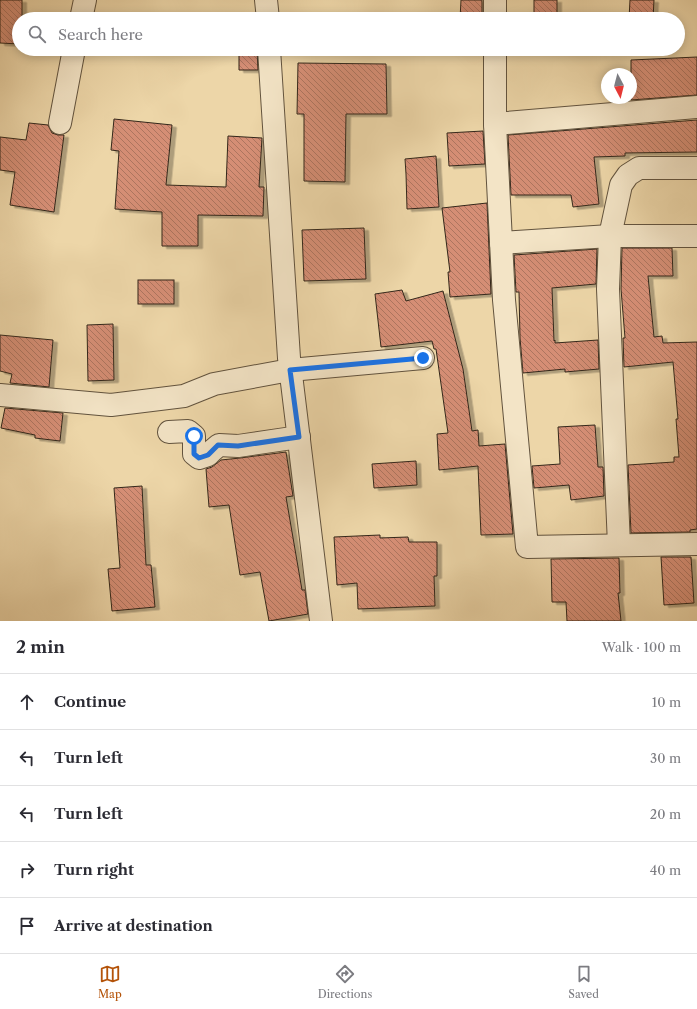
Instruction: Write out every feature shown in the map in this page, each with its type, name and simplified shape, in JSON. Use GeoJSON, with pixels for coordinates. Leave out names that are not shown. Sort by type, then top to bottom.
{"type":"FeatureCollection","features":[{"type":"Feature","properties":{"kind":"street"},"geometry":{"type":"LineString","coordinates":[[82,12],[85,0]]}},
{"type":"Feature","properties":{"kind":"street"},"geometry":{"type":"LineString","coordinates":[[266,0],[267,12]]}},
{"type":"Feature","properties":{"kind":"street"},"geometry":{"type":"LineString","coordinates":[[495,0],[495,12]]}},
{"type":"Feature","properties":{"kind":"street"},"geometry":{"type":"LineString","coordinates":[[60,123],[73,56]]}},
{"type":"Feature","properties":{"kind":"street"},"geometry":{"type":"LineString","coordinates":[[269,56],[290,370],[321,621]]}},
{"type":"Feature","properties":{"kind":"street"},"geometry":{"type":"LineString","coordinates":[[495,56],[495,124],[504,300],[527,547],[697,544]]}},
{"type":"Feature","properties":{"kind":"street"},"geometry":{"type":"LineString","coordinates":[[495,124],[697,107]]}},
{"type":"Feature","properties":{"kind":"street"},"geometry":{"type":"LineString","coordinates":[[619,545],[608,289],[610,236],[621,185],[628,175],[639,168],[697,168]]}},
{"type":"Feature","properties":{"kind":"street"},"geometry":{"type":"LineString","coordinates":[[501,243],[610,236],[697,236]]}},
{"type":"Feature","properties":{"kind":"street"},"geometry":{"type":"LineString","coordinates":[[0,395],[111,405],[184,396],[214,384],[290,370],[423,358]]}},
{"type":"Feature","properties":{"kind":"street"},"geometry":{"type":"LineString","coordinates":[[169,432],[188,431],[194,436],[194,454],[199,458],[208,455],[218,445],[238,446],[299,437]]}},
{"type":"Feature","properties":{"kind":"building"},"geometry":{"type":"Polygon","coordinates":[[[0,0],[22,0],[22,12],[12,12],[12,44],[0,43],[0,0]]]}},
{"type":"Feature","properties":{"kind":"building"},"geometry":{"type":"Polygon","coordinates":[[[461,0],[482,0],[482,12],[460,12],[461,0]]]}},
{"type":"Feature","properties":{"kind":"building"},"geometry":{"type":"Polygon","coordinates":[[[534,0],[557,0],[557,12],[534,12],[534,0]]]}},
{"type":"Feature","properties":{"kind":"building"},"geometry":{"type":"Polygon","coordinates":[[[630,0],[654,0],[653,12],[629,12],[630,0]]]}},
{"type":"Feature","properties":{"kind":"building"},"geometry":{"type":"Polygon","coordinates":[[[239,56],[257,56],[258,70],[239,70],[239,56]]]}},
{"type":"Feature","properties":{"kind":"building"},"geometry":{"type":"Polygon","coordinates":[[[697,57],[697,95],[637,100],[637,68],[631,68],[631,60],[697,57]]]}},
{"type":"Feature","properties":{"kind":"building"},"geometry":{"type":"Polygon","coordinates":[[[298,63],[386,64],[387,114],[346,114],[345,182],[304,181],[304,114],[297,114],[298,63]]]}},
{"type":"Feature","properties":{"kind":"building"},"geometry":{"type":"Polygon","coordinates":[[[114,119],[172,125],[166,185],[226,187],[228,136],[262,138],[259,187],[264,187],[263,216],[198,215],[198,246],[162,246],[162,212],[115,209],[119,151],[111,150],[114,119]]]}},
{"type":"Feature","properties":{"kind":"building"},"geometry":{"type":"Polygon","coordinates":[[[697,120],[697,152],[625,153],[625,156],[594,157],[599,204],[573,207],[571,195],[511,195],[508,135],[697,120]]]}},
{"type":"Feature","properties":{"kind":"building"},"geometry":{"type":"Polygon","coordinates":[[[29,123],[48,125],[52,133],[64,135],[54,212],[10,205],[15,172],[0,170],[0,137],[26,140],[29,123]]]}},
{"type":"Feature","properties":{"kind":"building"},"geometry":{"type":"Polygon","coordinates":[[[483,131],[485,164],[449,166],[447,133],[483,131]]]}},
{"type":"Feature","properties":{"kind":"building"},"geometry":{"type":"Polygon","coordinates":[[[436,156],[439,207],[407,209],[405,159],[436,156]]]}},
{"type":"Feature","properties":{"kind":"building"},"geometry":{"type":"Polygon","coordinates":[[[487,203],[491,294],[450,297],[448,272],[450,272],[442,208],[487,203]]]}},
{"type":"Feature","properties":{"kind":"building"},"geometry":{"type":"Polygon","coordinates":[[[364,228],[366,279],[304,281],[302,230],[364,228]]]}},
{"type":"Feature","properties":{"kind":"building"},"geometry":{"type":"Polygon","coordinates":[[[622,248],[672,248],[673,276],[648,276],[654,337],[662,336],[663,343],[697,342],[697,529],[690,530],[690,532],[631,533],[628,465],[674,462],[674,457],[679,457],[676,419],[678,419],[673,362],[624,367],[623,338],[625,338],[621,289],[622,248]]]}},
{"type":"Feature","properties":{"kind":"building"},"geometry":{"type":"Polygon","coordinates":[[[597,249],[596,284],[552,288],[555,343],[598,340],[599,369],[565,372],[565,369],[523,373],[520,338],[519,292],[516,292],[514,255],[597,249]]]}},
{"type":"Feature","properties":{"kind":"building"},"geometry":{"type":"Polygon","coordinates":[[[138,280],[174,280],[174,304],[138,304],[138,280]]]}},
{"type":"Feature","properties":{"kind":"building"},"geometry":{"type":"Polygon","coordinates":[[[402,290],[406,301],[443,291],[463,369],[472,431],[478,430],[479,446],[505,444],[513,534],[481,535],[478,466],[439,470],[437,434],[448,433],[436,349],[434,349],[432,341],[381,347],[375,294],[402,290]]]}},
{"type":"Feature","properties":{"kind":"building"},"geometry":{"type":"Polygon","coordinates":[[[113,324],[114,380],[88,381],[87,325],[113,324]]]}},
{"type":"Feature","properties":{"kind":"building"},"geometry":{"type":"Polygon","coordinates":[[[0,335],[53,340],[49,387],[10,383],[12,374],[0,371],[0,335]]]}},
{"type":"Feature","properties":{"kind":"building"},"geometry":{"type":"Polygon","coordinates":[[[5,408],[63,413],[60,441],[35,438],[35,435],[1,428],[5,408]]]}},
{"type":"Feature","properties":{"kind":"building"},"geometry":{"type":"Polygon","coordinates":[[[595,425],[598,467],[603,467],[604,496],[571,500],[569,485],[534,488],[532,466],[560,464],[558,427],[595,425]]]}},
{"type":"Feature","properties":{"kind":"building"},"geometry":{"type":"Polygon","coordinates":[[[286,452],[293,496],[286,497],[302,590],[305,590],[308,614],[269,621],[260,572],[240,575],[229,505],[209,507],[206,469],[212,467],[221,460],[286,452]]]}},
{"type":"Feature","properties":{"kind":"building"},"geometry":{"type":"Polygon","coordinates":[[[416,461],[417,485],[374,488],[372,464],[416,461]]]}},
{"type":"Feature","properties":{"kind":"building"},"geometry":{"type":"Polygon","coordinates":[[[142,486],[146,565],[151,565],[155,607],[112,611],[108,569],[120,568],[114,488],[142,486]]]}},
{"type":"Feature","properties":{"kind":"building"},"geometry":{"type":"Polygon","coordinates":[[[380,535],[380,538],[408,537],[409,542],[437,542],[437,576],[434,576],[435,606],[358,609],[357,583],[337,585],[334,537],[380,535]]]}},
{"type":"Feature","properties":{"kind":"building"},"geometry":{"type":"Polygon","coordinates":[[[661,557],[691,557],[694,603],[664,605],[661,557]]]}},
{"type":"Feature","properties":{"kind":"building"},"geometry":{"type":"Polygon","coordinates":[[[619,558],[620,593],[618,593],[621,621],[567,621],[566,602],[552,602],[551,559],[619,558]]]}},
{"type":"Feature","properties":{"kind":"route"},"geometry":{"type":"LineString","coordinates":[[194,436],[194,454],[199,458],[208,455],[218,445],[238,446],[299,437],[290,370],[423,358]]}}]}
